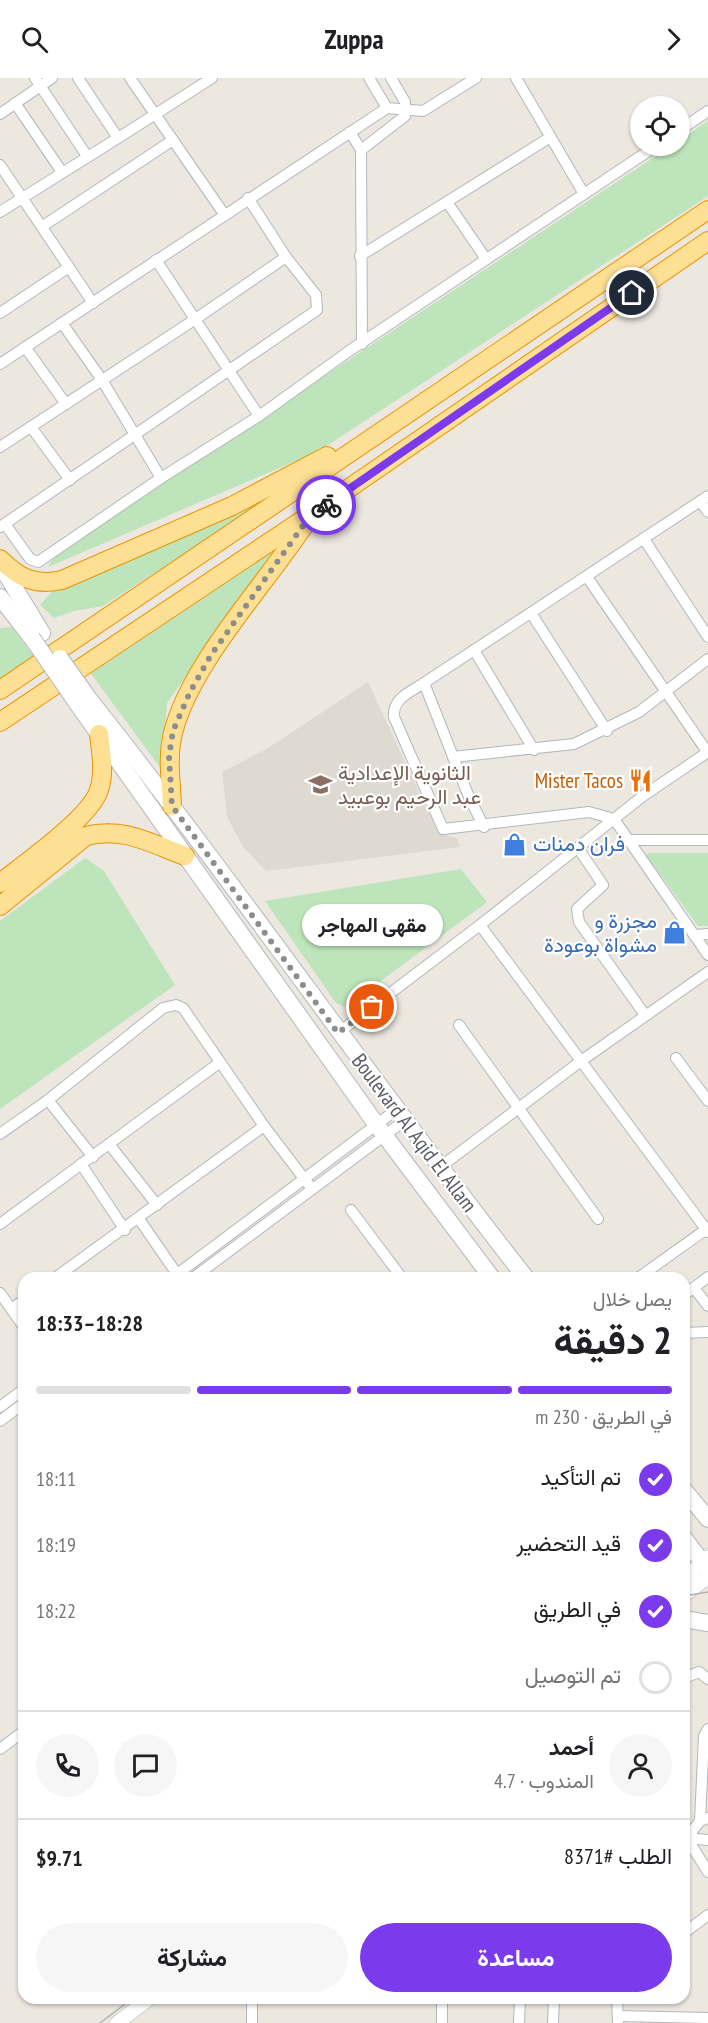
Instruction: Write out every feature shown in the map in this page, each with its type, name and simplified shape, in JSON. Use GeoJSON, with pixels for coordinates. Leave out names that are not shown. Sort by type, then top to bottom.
{"type":"FeatureCollection","features":[{"type":"Feature","properties":{"kind":"highway"},"geometry":{"type":"LineString","coordinates":[[0,690],[708,210]]}},
{"type":"Feature","properties":{"kind":"highway"},"geometry":{"type":"LineString","coordinates":[[0,722],[310,516],[708,241]]}},
{"type":"Feature","properties":{"kind":"highway"},"geometry":{"type":"LineString","coordinates":[[0,558],[14,572],[29,581],[47,583],[62,580],[232,506],[403,416]]}},
{"type":"Feature","properties":{"kind":"highway"},"geometry":{"type":"LineString","coordinates":[[172,806],[169,756],[173,731],[190,692],[211,655],[310,516]]}},
{"type":"Feature","properties":{"kind":"highway"},"geometry":{"type":"LineString","coordinates":[[0,883],[41,851],[87,809],[99,792],[102,775],[99,734]]}},
{"type":"Feature","properties":{"kind":"highway"},"geometry":{"type":"LineString","coordinates":[[0,906],[86,836],[103,831],[124,832],[185,856]]}},
{"type":"Feature","properties":{"kind":"main road"},"geometry":{"type":"LineString","coordinates":[[0,564],[37,635],[84,702]]}},
{"type":"Feature","properties":{"kind":"main road"},"geometry":{"type":"LineString","coordinates":[[0,597],[37,635]]}},
{"type":"Feature","properties":{"kind":"main road","name":"Boulevard Al Aqid El Allam"},"geometry":{"type":"LineString","coordinates":[[84,702],[172,806],[439,1168],[521,1272]]}},
{"type":"Feature","properties":{"kind":"main road","name":"Boulevard Al Aqid El Allam"},"geometry":{"type":"LineString","coordinates":[[84,702],[99,734],[185,856],[380,1129],[487,1272]]}},
{"type":"Feature","properties":{"kind":"main road"},"geometry":{"type":"LineString","coordinates":[[690,1495],[702,1504],[708,1520]]}},
{"type":"Feature","properties":{"kind":"main road"},"geometry":{"type":"LineString","coordinates":[[690,1546],[706,1566]]}},
{"type":"Feature","properties":{"kind":"main road"},"geometry":{"type":"LineString","coordinates":[[690,1620],[708,1623]]}},
{"type":"Feature","properties":{"kind":"street"},"geometry":{"type":"LineString","coordinates":[[0,114],[38,82],[52,78]]}},
{"type":"Feature","properties":{"kind":"street"},"geometry":{"type":"LineString","coordinates":[[78,78],[118,138]]}},
{"type":"Feature","properties":{"kind":"street"},"geometry":{"type":"LineString","coordinates":[[130,78],[158,114],[173,140],[224,214]]}},
{"type":"Feature","properties":{"kind":"street"},"geometry":{"type":"LineString","coordinates":[[0,212],[212,78]]}},
{"type":"Feature","properties":{"kind":"street"},"geometry":{"type":"LineString","coordinates":[[369,78],[384,104],[406,111],[428,109],[476,78]]}},
{"type":"Feature","properties":{"kind":"street"},"geometry":{"type":"LineString","coordinates":[[392,78],[400,92],[406,111]]}},
{"type":"Feature","properties":{"kind":"street"},"geometry":{"type":"LineString","coordinates":[[516,78],[549,138],[584,194]]}},
{"type":"Feature","properties":{"kind":"street"},"geometry":{"type":"LineString","coordinates":[[38,82],[87,156]]}},
{"type":"Feature","properties":{"kind":"street"},"geometry":{"type":"LineString","coordinates":[[0,364],[350,132],[400,92]]}},
{"type":"Feature","properties":{"kind":"street"},"geometry":{"type":"LineString","coordinates":[[15,103],[62,172]]}},
{"type":"Feature","properties":{"kind":"street"},"geometry":{"type":"LineString","coordinates":[[361,150],[397,124],[406,111]]}},
{"type":"Feature","properties":{"kind":"street"},"geometry":{"type":"LineString","coordinates":[[690,123],[708,111]]}},
{"type":"Feature","properties":{"kind":"street"},"geometry":{"type":"LineString","coordinates":[[350,132],[361,150],[362,344]]}},
{"type":"Feature","properties":{"kind":"street"},"geometry":{"type":"LineString","coordinates":[[360,256],[549,138]]}},
{"type":"Feature","properties":{"kind":"street"},"geometry":{"type":"LineString","coordinates":[[43,226],[173,140]]}},
{"type":"Feature","properties":{"kind":"street"},"geometry":{"type":"LineString","coordinates":[[248,198],[286,257],[316,296],[317,310],[135,437],[2,526],[30,559],[38,562],[161,478],[259,416],[486,259],[641,156]]}},
{"type":"Feature","properties":{"kind":"street"},"geometry":{"type":"LineString","coordinates":[[0,165],[93,303]]}},
{"type":"Feature","properties":{"kind":"street"},"geometry":{"type":"LineString","coordinates":[[447,202],[486,259]]}},
{"type":"Feature","properties":{"kind":"street"},"geometry":{"type":"LineString","coordinates":[[0,447],[286,257]]}},
{"type":"Feature","properties":{"kind":"street"},"geometry":{"type":"LineString","coordinates":[[156,260],[259,416]]}},
{"type":"Feature","properties":{"kind":"street"},"geometry":{"type":"LineString","coordinates":[[0,313],[69,267]]}},
{"type":"Feature","properties":{"kind":"street"},"geometry":{"type":"LineString","coordinates":[[62,323],[102,380],[161,478]]}},
{"type":"Feature","properties":{"kind":"street"},"geometry":{"type":"LineString","coordinates":[[25,347],[66,404]]}},
{"type":"Feature","properties":{"kind":"street"},"geometry":{"type":"LineString","coordinates":[[31,427],[70,480]]}},
{"type":"Feature","properties":{"kind":"street"},"geometry":{"type":"LineString","coordinates":[[708,513],[704,498],[424,683],[398,701],[393,708],[394,717],[443,829],[484,827],[538,817],[589,812],[614,819],[626,840],[708,955]]}},
{"type":"Feature","properties":{"kind":"street"},"geometry":{"type":"LineString","coordinates":[[644,539],[708,637]]}},
{"type":"Feature","properties":{"kind":"street"},"geometry":{"type":"LineString","coordinates":[[338,1033],[614,819],[708,753],[587,577]]}},
{"type":"Feature","properties":{"kind":"street"},"geometry":{"type":"LineString","coordinates":[[531,613],[607,731]]}},
{"type":"Feature","properties":{"kind":"street"},"geometry":{"type":"LineString","coordinates":[[474,650],[534,750]]}},
{"type":"Feature","properties":{"kind":"street"},"geometry":{"type":"LineString","coordinates":[[453,757],[574,744],[607,731],[639,712],[708,659]]}},
{"type":"Feature","properties":{"kind":"street"},"geometry":{"type":"LineString","coordinates":[[424,683],[484,827]]}},
{"type":"Feature","properties":{"kind":"street"},"geometry":{"type":"LineString","coordinates":[[626,840],[708,840]]}},
{"type":"Feature","properties":{"kind":"street"},"geometry":{"type":"LineString","coordinates":[[578,848],[603,885],[577,909],[579,922],[645,1015]]}},
{"type":"Feature","properties":{"kind":"street"},"geometry":{"type":"LineString","coordinates":[[480,925],[707,1230],[647,1272]]}},
{"type":"Feature","properties":{"kind":"street"},"geometry":{"type":"LineString","coordinates":[[694,934],[708,934]]}},
{"type":"Feature","properties":{"kind":"street"},"geometry":{"type":"LineString","coordinates":[[439,1168],[581,1061],[708,972]]}},
{"type":"Feature","properties":{"kind":"street"},"geometry":{"type":"LineString","coordinates":[[0,1134],[48,1100],[169,1005],[183,1008],[219,1063],[312,1189]]}},
{"type":"Feature","properties":{"kind":"street"},"geometry":{"type":"LineString","coordinates":[[459,1025],[598,1219]]}},
{"type":"Feature","properties":{"kind":"street"},"geometry":{"type":"LineString","coordinates":[[676,1058],[708,1101]]}},
{"type":"Feature","properties":{"kind":"street"},"geometry":{"type":"LineString","coordinates":[[0,1224],[219,1063]]}},
{"type":"Feature","properties":{"kind":"street"},"geometry":{"type":"LineString","coordinates":[[48,1100],[93,1157]]}},
{"type":"Feature","properties":{"kind":"street"},"geometry":{"type":"LineString","coordinates":[[180,1272],[304,1179],[400,1115]]}},
{"type":"Feature","properties":{"kind":"street"},"geometry":{"type":"LineString","coordinates":[[64,1272],[125,1230],[264,1126]]}},
{"type":"Feature","properties":{"kind":"street"},"geometry":{"type":"LineString","coordinates":[[202,1272],[312,1189],[380,1129]]}},
{"type":"Feature","properties":{"kind":"street"},"geometry":{"type":"LineString","coordinates":[[109,1144],[157,1205]]}},
{"type":"Feature","properties":{"kind":"street"},"geometry":{"type":"LineString","coordinates":[[81,1164],[125,1230]]}},
{"type":"Feature","properties":{"kind":"street"},"geometry":{"type":"LineString","coordinates":[[351,1210],[398,1272]]}},
{"type":"Feature","properties":{"kind":"street"},"geometry":{"type":"LineString","coordinates":[[139,1219],[172,1272]]}},
{"type":"Feature","properties":{"kind":"street"},"geometry":{"type":"LineString","coordinates":[[690,1290],[708,1277]]}},
{"type":"Feature","properties":{"kind":"street"},"geometry":{"type":"LineString","coordinates":[[694,1287],[708,1306]]}},
{"type":"Feature","properties":{"kind":"street"},"geometry":{"type":"LineString","coordinates":[[0,1293],[18,1319]]}},
{"type":"Feature","properties":{"kind":"street"},"geometry":{"type":"LineString","coordinates":[[11,1309],[18,1304]]}},
{"type":"Feature","properties":{"kind":"street"},"geometry":{"type":"LineString","coordinates":[[690,1333],[708,1332]]}},
{"type":"Feature","properties":{"kind":"street"},"geometry":{"type":"LineString","coordinates":[[0,1407],[18,1394]]}},
{"type":"Feature","properties":{"kind":"street"},"geometry":{"type":"LineString","coordinates":[[0,1421],[18,1408]]}},
{"type":"Feature","properties":{"kind":"street"},"geometry":{"type":"LineString","coordinates":[[690,1576],[706,1566]]}},
{"type":"Feature","properties":{"kind":"street"},"geometry":{"type":"LineString","coordinates":[[690,1587],[706,1566]]}},
{"type":"Feature","properties":{"kind":"street"},"geometry":{"type":"LineString","coordinates":[[690,1676],[699,1672],[708,1679]]}},
{"type":"Feature","properties":{"kind":"street"},"geometry":{"type":"LineString","coordinates":[[690,1834],[704,1819],[704,1736],[708,1729]]}},
{"type":"Feature","properties":{"kind":"street"},"geometry":{"type":"LineString","coordinates":[[0,1749],[18,1736]]}},
{"type":"Feature","properties":{"kind":"street"},"geometry":{"type":"LineString","coordinates":[[690,1838],[708,1840]]}},
{"type":"Feature","properties":{"kind":"street"},"geometry":{"type":"LineString","coordinates":[[690,1844],[708,1872]]}},
{"type":"Feature","properties":{"kind":"street"},"geometry":{"type":"LineString","coordinates":[[690,1928],[708,1915]]}},
{"type":"Feature","properties":{"kind":"street"},"geometry":{"type":"LineString","coordinates":[[117,2023],[142,2004]]}},
{"type":"Feature","properties":{"kind":"street"},"geometry":{"type":"LineString","coordinates":[[252,2004],[252,2023]]}},
{"type":"Feature","properties":{"kind":"street"},"geometry":{"type":"LineString","coordinates":[[442,2004],[442,2023]]}},
{"type":"Feature","properties":{"kind":"street"},"geometry":{"type":"LineString","coordinates":[[519,2023],[520,2004]]}},
{"type":"Feature","properties":{"kind":"street"},"geometry":{"type":"LineString","coordinates":[[553,2023],[554,2004]]}},
{"type":"Feature","properties":{"kind":"street"},"geometry":{"type":"LineString","coordinates":[[617,2004],[618,2019],[708,2018]]}},
{"type":"Feature","properties":{"kind":"shaded area","name":"الثانوية الإعدادية عبد الرحيم بوعبيد"},"geometry":{"type":"Polygon","coordinates":[[[368,682],[438,833],[457,838],[460,847],[266,871],[243,847],[227,817],[222,772],[268,748],[368,682]]]}},
{"type":"Feature","properties":{"kind":"green space"},"geometry":{"type":"Polygon","coordinates":[[[708,121],[708,196],[319,451],[48,567],[56,554],[656,156],[690,156],[690,133],[708,121]]]}},
{"type":"Feature","properties":{"kind":"green space"},"geometry":{"type":"Polygon","coordinates":[[[281,491],[103,606],[74,611],[54,618],[40,605],[58,585],[281,491]]]}},
{"type":"Feature","properties":{"kind":"green space"},"geometry":{"type":"Polygon","coordinates":[[[268,551],[273,555],[167,703],[162,770],[89,671],[268,551]]]}},
{"type":"Feature","properties":{"kind":"green space"},"geometry":{"type":"Polygon","coordinates":[[[12,627],[35,658],[0,681],[0,628],[12,627]]]}},
{"type":"Feature","properties":{"kind":"green space"},"geometry":{"type":"Polygon","coordinates":[[[649,853],[708,853],[708,926],[698,926],[646,855],[649,853]]]}},
{"type":"Feature","properties":{"kind":"green space"},"geometry":{"type":"Polygon","coordinates":[[[85,858],[104,871],[175,985],[0,1109],[0,921],[85,858]]]}},
{"type":"Feature","properties":{"kind":"green space"},"geometry":{"type":"Polygon","coordinates":[[[461,869],[487,902],[346,1007],[336,1003],[265,901],[461,869]]]}},
{"type":"Feature","properties":{"kind":"tram line"},"geometry":{"type":"LineString","coordinates":[[690,1595],[708,1592]]}},
{"type":"Feature","properties":{"kind":"tram line"},"geometry":{"type":"LineString","coordinates":[[100,2023],[125,2004]]}},
{"type":"Feature","properties":{"kind":"way so far"},"geometry":{"type":"LineString","coordinates":[[326,505],[310,516],[211,655],[190,692],[173,731],[169,756],[172,806],[338,1033],[372,1007]]}},
{"type":"Feature","properties":{"kind":"place","name":"Mister Tacos"},"geometry":{"type":"Point","coordinates":[641,781]}},
{"type":"Feature","properties":{"kind":"place","name":"الثانوية الإعدادية عبد الرحيم بوعبيد"},"geometry":{"type":"Point","coordinates":[320,785]}},
{"type":"Feature","properties":{"kind":"place","name":"فران دمنات"},"geometry":{"type":"Point","coordinates":[515,844]}},
{"type":"Feature","properties":{"kind":"place","name":"مجزرة و مشواة بوعودة"},"geometry":{"type":"Point","coordinates":[675,933]}},
{"type":"Feature","properties":{"kind":"place","name":"مقهى المهاجر"},"geometry":{"type":"Point","coordinates":[372,1007]}},
{"type":"Feature","properties":{"kind":"route"},"geometry":{"type":"LineString","coordinates":[[326,505],[632,293]]}}]}
